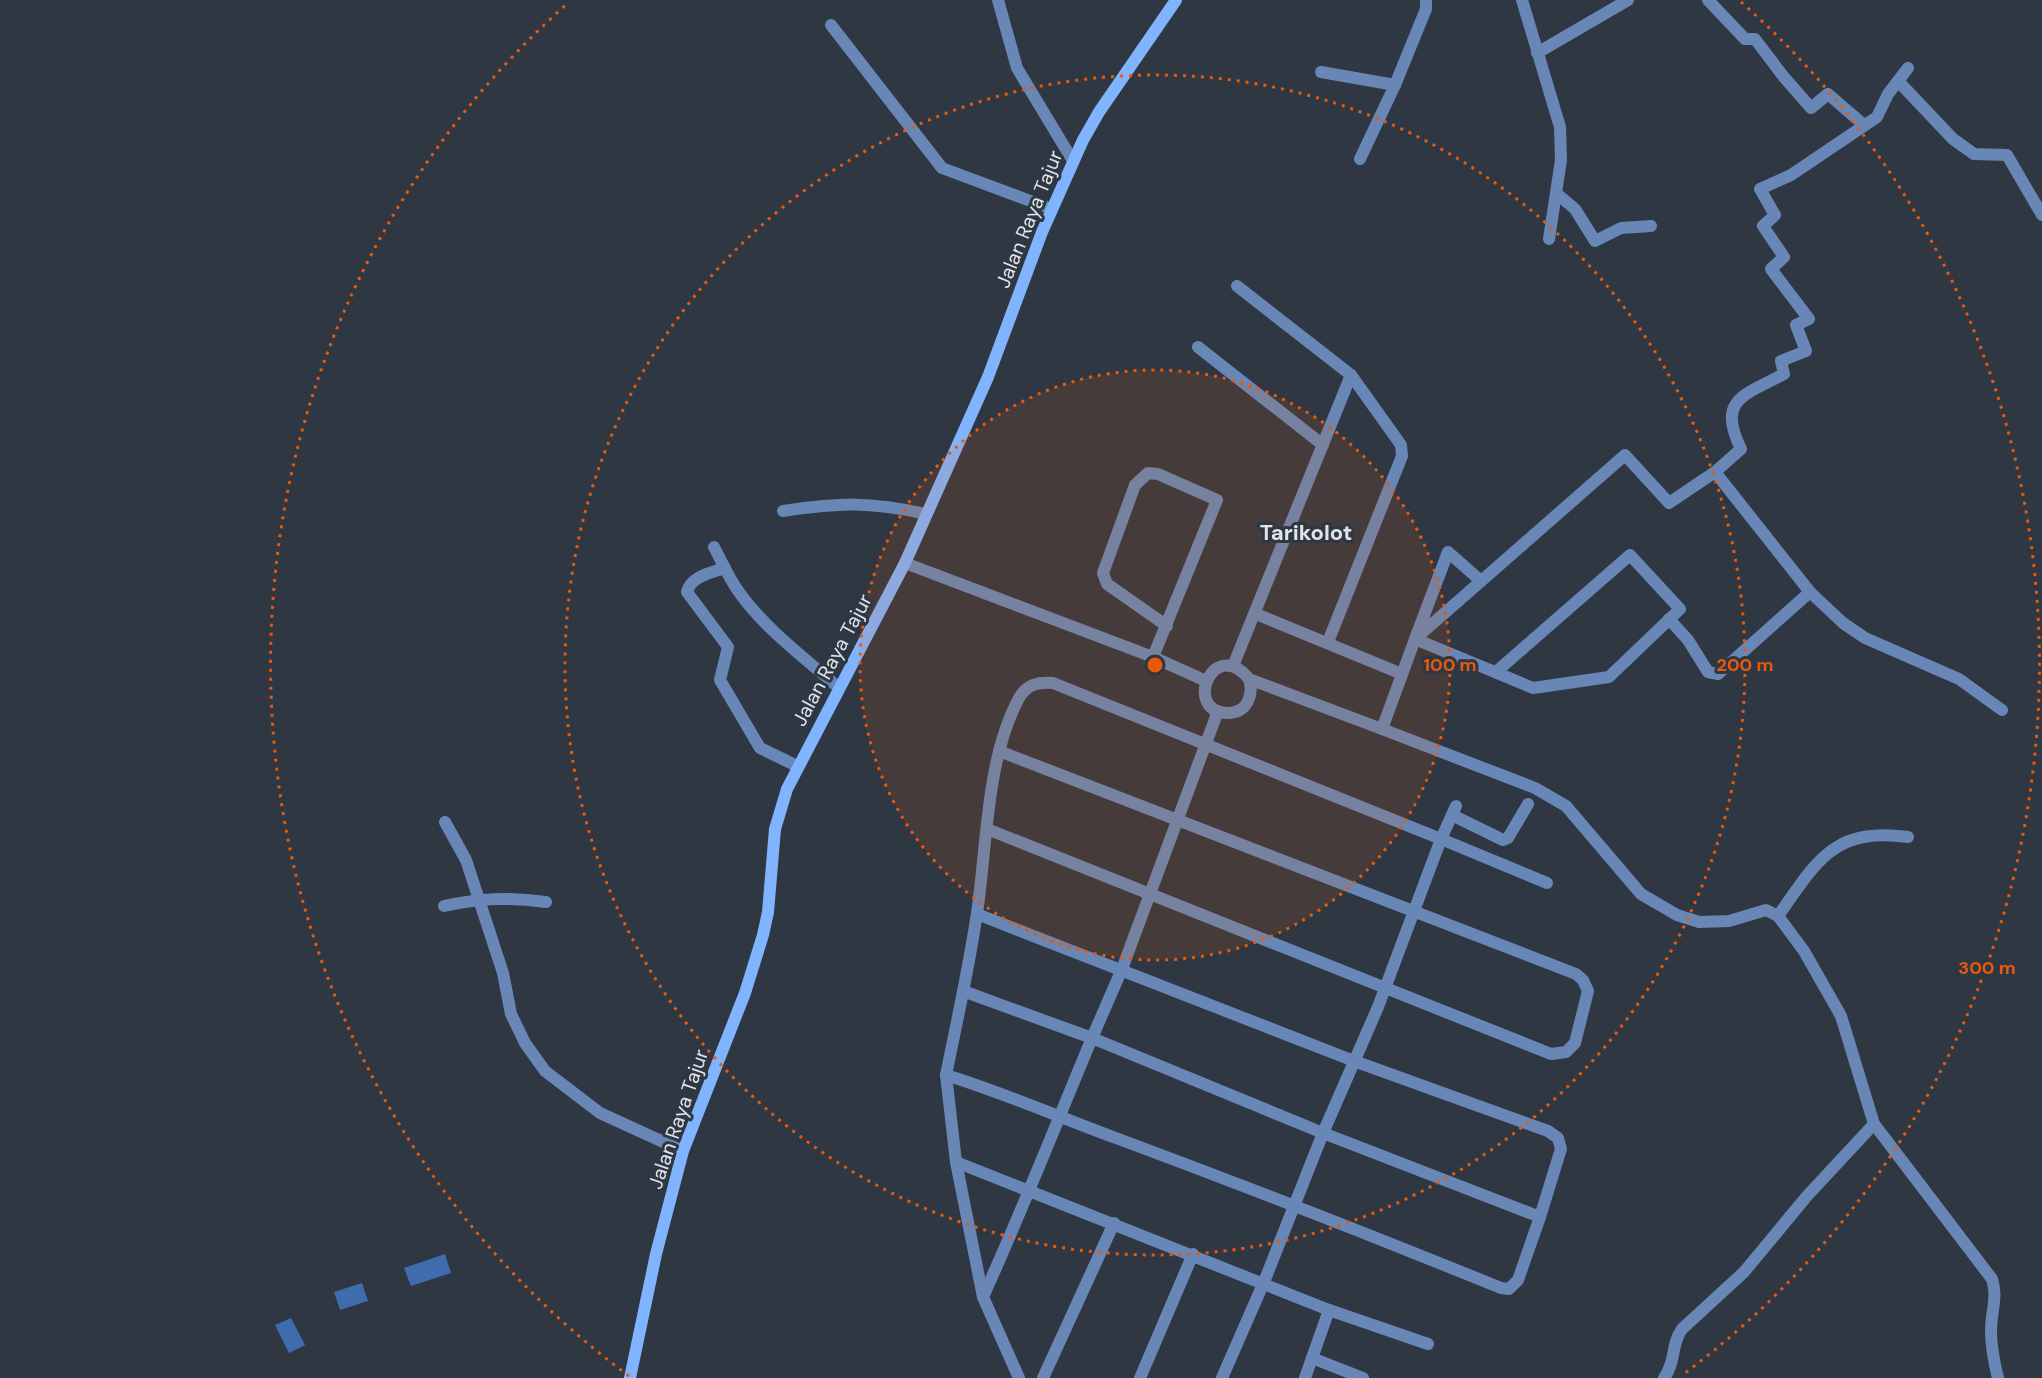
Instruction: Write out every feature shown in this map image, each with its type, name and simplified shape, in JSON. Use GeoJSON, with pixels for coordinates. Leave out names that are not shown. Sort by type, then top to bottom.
{"type":"FeatureCollection","features":[{"type":"Feature","properties":{"kind":"main road","name":"Jalan Raya Tajur"},"geometry":{"type":"LineString","coordinates":[[630,1378],[656,1254],[683,1151],[745,993],[763,935],[768,912],[774,829],[797,766],[905,563],[988,377],[1052,209],[1073,161],[1099,112],[1176,0]]}},
{"type":"Feature","properties":{"kind":"street"},"geometry":{"type":"LineString","coordinates":[[998,0],[1017,68],[1073,161]]}},
{"type":"Feature","properties":{"kind":"street"},"geometry":{"type":"LineString","coordinates":[[1360,159],[1395,85],[1426,9],[1426,0]]}},
{"type":"Feature","properties":{"kind":"street"},"geometry":{"type":"LineString","coordinates":[[1522,0],[1560,127],[1562,160],[1548,239]]}},
{"type":"Feature","properties":{"kind":"street"},"geometry":{"type":"LineString","coordinates":[[1538,53],[1628,0]]}},
{"type":"Feature","properties":{"kind":"street"},"geometry":{"type":"LineString","coordinates":[[1708,0],[1745,39],[1755,39],[1811,108],[1828,94],[1864,125]]}},
{"type":"Feature","properties":{"kind":"street"},"geometry":{"type":"LineString","coordinates":[[831,25],[942,168],[1052,209]]}},
{"type":"Feature","properties":{"kind":"street"},"geometry":{"type":"LineString","coordinates":[[1414,639],[1625,455],[1668,503],[1714,472],[1741,449],[1731,425],[1730,415],[1734,405],[1747,393],[1784,374],[1781,361],[1806,351],[1796,325],[1809,319],[1771,269],[1784,256],[1763,226],[1775,215],[1760,189],[1800,170],[1877,117],[1908,68]]}},
{"type":"Feature","properties":{"kind":"street"},"geometry":{"type":"LineString","coordinates":[[1321,72],[1395,85]]}},
{"type":"Feature","properties":{"kind":"street"},"geometry":{"type":"LineString","coordinates":[[1898,81],[1953,140],[1974,154],[2007,155],[2042,215]]}},
{"type":"Feature","properties":{"kind":"street"},"geometry":{"type":"LineString","coordinates":[[1556,193],[1575,209],[1595,241],[1622,228],[1651,226]]}},
{"type":"Feature","properties":{"kind":"street"},"geometry":{"type":"LineString","coordinates":[[1237,286],[1351,375],[1401,445],[1402,456],[1328,642]]}},
{"type":"Feature","properties":{"kind":"street"},"geometry":{"type":"LineString","coordinates":[[1198,347],[1323,445]]}},
{"type":"Feature","properties":{"kind":"street"},"geometry":{"type":"LineString","coordinates":[[1233,666],[1351,375]]}},
{"type":"Feature","properties":{"kind":"street"},"geometry":{"type":"LineString","coordinates":[[1714,472],[1810,592],[1843,624],[1865,638],[1959,679],[2002,710]]}},
{"type":"Feature","properties":{"kind":"street"},"geometry":{"type":"LineString","coordinates":[[1153,657],[1167,626],[1217,500],[1158,474],[1148,474],[1135,485],[1103,573],[1107,584],[1167,626]]}},
{"type":"Feature","properties":{"kind":"street"},"geometry":{"type":"LineString","coordinates":[[783,511],[838,503],[886,505],[926,514]]}},
{"type":"Feature","properties":{"kind":"street"},"geometry":{"type":"LineString","coordinates":[[714,547],[748,605],[840,687]]}},
{"type":"Feature","properties":{"kind":"street"},"geometry":{"type":"LineString","coordinates":[[1382,729],[1448,552],[1481,581]]}},
{"type":"Feature","properties":{"kind":"street"},"geometry":{"type":"LineString","coordinates":[[1414,639],[1497,671],[1533,688],[1609,677],[1680,609],[1630,555],[1497,671]]}},
{"type":"Feature","properties":{"kind":"street"},"geometry":{"type":"LineString","coordinates":[[905,563],[1153,657],[1206,681]]}},
{"type":"Feature","properties":{"kind":"street"},"geometry":{"type":"LineString","coordinates":[[725,568],[694,580],[687,592],[728,647],[720,680],[741,720],[760,748],[797,766]]}},
{"type":"Feature","properties":{"kind":"street"},"geometry":{"type":"LineString","coordinates":[[1669,620],[1688,640],[1708,672],[1718,674],[1810,592]]}},
{"type":"Feature","properties":{"kind":"street"},"geometry":{"type":"LineString","coordinates":[[1256,614],[1402,674]]}},
{"type":"Feature","properties":{"kind":"street"},"geometry":{"type":"LineString","coordinates":[[1249,679],[1251,693],[1245,706],[1232,713],[1218,711],[1206,698],[1206,681],[1216,669],[1233,666],[1249,679],[1535,788],[1566,806],[1641,894],[1677,915],[1699,922],[1729,921],[1766,910],[1778,916],[1804,951],[1841,1016],[1874,1124],[1992,1279],[1996,1292],[1991,1348],[1998,1378]]}},
{"type":"Feature","properties":{"kind":"street"},"geometry":{"type":"LineString","coordinates":[[1019,1378],[983,1296],[956,1162],[946,1075],[977,914],[999,751],[1018,699],[1025,689],[1038,682],[1053,683],[1547,883]]}},
{"type":"Feature","properties":{"kind":"street"},"geometry":{"type":"LineString","coordinates":[[983,1296],[1031,1191],[1059,1117],[1122,969],[1218,711]]}},
{"type":"Feature","properties":{"kind":"street"},"geometry":{"type":"LineString","coordinates":[[987,829],[1551,1054],[1566,1052],[1575,1043],[1588,991],[1583,980],[1576,974],[999,751]]}},
{"type":"Feature","properties":{"kind":"street"},"geometry":{"type":"LineString","coordinates":[[1222,1378],[1264,1282],[1293,1204],[1354,1061],[1454,811],[1503,840],[1508,838],[1528,804]]}},
{"type":"Feature","properties":{"kind":"street"},"geometry":{"type":"LineString","coordinates":[[445,822],[466,860],[503,973],[511,1014],[525,1043],[545,1071],[600,1113],[683,1151]]}},
{"type":"Feature","properties":{"kind":"street"},"geometry":{"type":"LineString","coordinates":[[1778,916],[1805,874],[1823,857],[1846,841],[1861,835],[1882,833],[1908,837]]}},
{"type":"Feature","properties":{"kind":"street"},"geometry":{"type":"LineString","coordinates":[[444,906],[479,898],[508,897],[546,902]]}},
{"type":"Feature","properties":{"kind":"street"},"geometry":{"type":"LineString","coordinates":[[946,1075],[1002,1092],[1059,1117],[1293,1204],[1509,1289],[1518,1280],[1561,1149],[1558,1138],[1548,1131],[1354,1061],[977,914]]}},
{"type":"Feature","properties":{"kind":"street"},"geometry":{"type":"LineString","coordinates":[[963,991],[1092,1038],[1323,1133],[1540,1217]]}},
{"type":"Feature","properties":{"kind":"street"},"geometry":{"type":"LineString","coordinates":[[1664,1378],[1674,1362],[1676,1337],[1682,1329],[1744,1272],[1807,1196],[1874,1124]]}},
{"type":"Feature","properties":{"kind":"street"},"geometry":{"type":"LineString","coordinates":[[956,1162],[1264,1282],[1329,1310],[1428,1344]]}},
{"type":"Feature","properties":{"kind":"street"},"geometry":{"type":"LineString","coordinates":[[1043,1378],[1114,1223]]}},
{"type":"Feature","properties":{"kind":"street"},"geometry":{"type":"LineString","coordinates":[[1140,1378],[1193,1254]]}},
{"type":"Feature","properties":{"kind":"street"},"geometry":{"type":"LineString","coordinates":[[1305,1378],[1329,1310]]}},
{"type":"Feature","properties":{"kind":"street"},"geometry":{"type":"LineString","coordinates":[[1312,1358],[1363,1378]]}},
{"type":"Feature","properties":{"kind":"building"},"geometry":{"type":"Polygon","coordinates":[[[445,1254],[451,1273],[411,1286],[404,1268],[445,1254]]]}},
{"type":"Feature","properties":{"kind":"building"},"geometry":{"type":"Polygon","coordinates":[[[362,1283],[368,1301],[340,1310],[334,1292],[362,1283]]]}},
{"type":"Feature","properties":{"kind":"building"},"geometry":{"type":"Polygon","coordinates":[[[291,1318],[305,1345],[289,1353],[275,1325],[291,1318]]]}},
{"type":"Feature","properties":{"kind":"district","name":"Tarikolot"},"geometry":{"type":"Point","coordinates":[1306,532]}}]}
